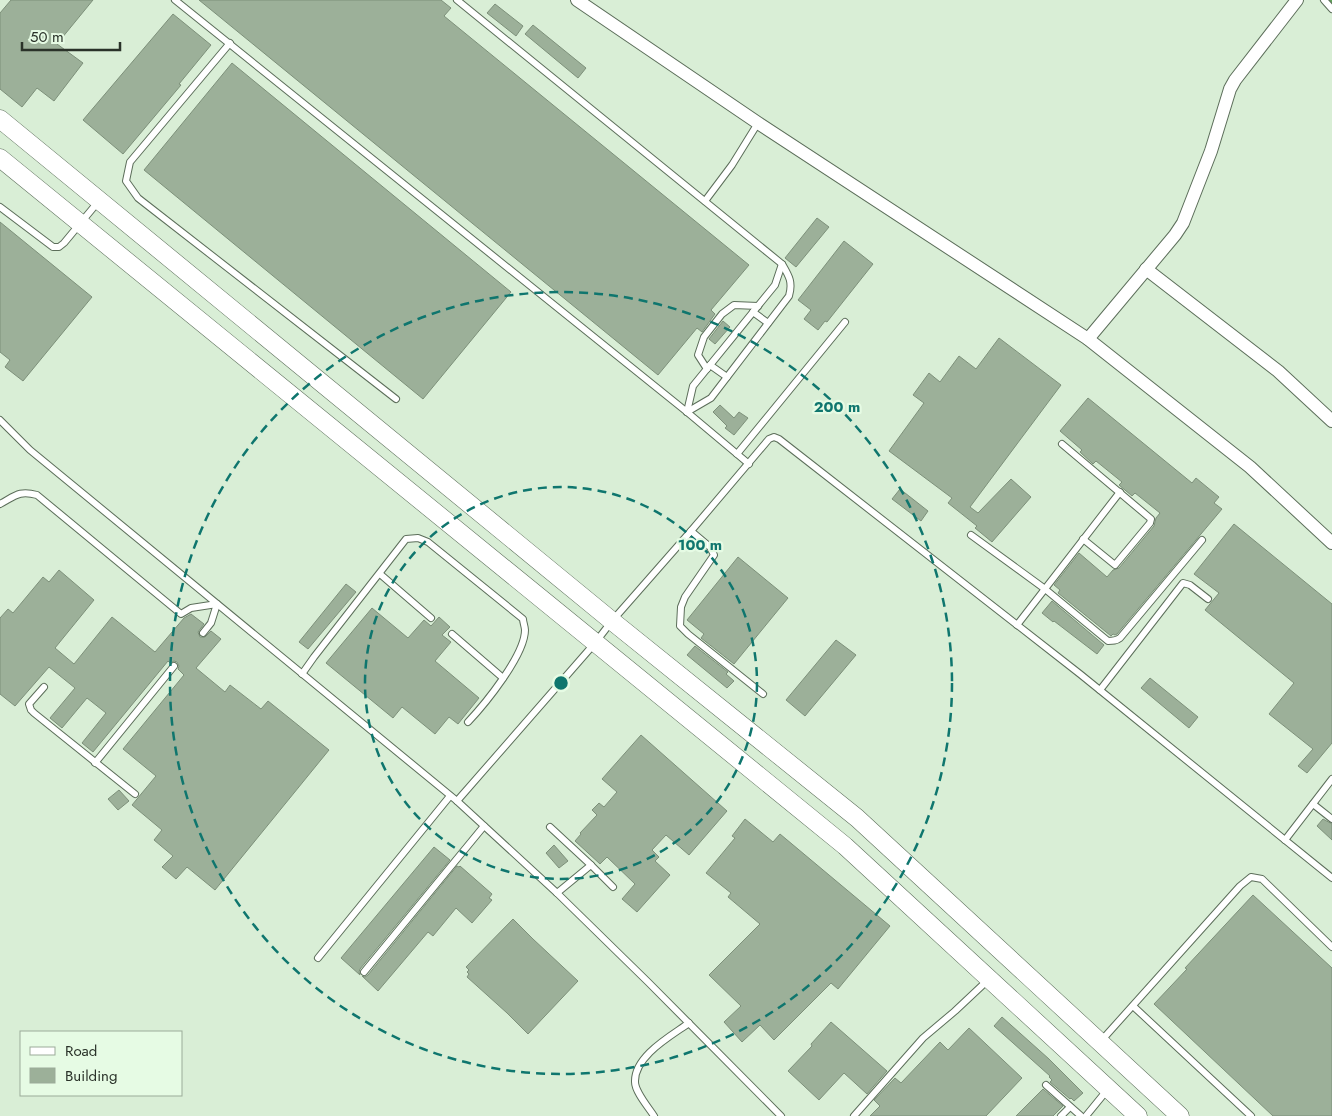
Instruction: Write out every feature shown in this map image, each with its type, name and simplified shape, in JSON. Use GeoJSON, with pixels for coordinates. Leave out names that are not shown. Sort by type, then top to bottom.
{"type":"FeatureCollection","features":[{"type":"Feature","properties":{"kind":"street"},"geometry":{"type":"LineString","coordinates":[[577,0],[755,127],[1088,339],[1250,467],[1332,543]]}},
{"type":"Feature","properties":{"kind":"street"},"geometry":{"type":"LineString","coordinates":[[1088,339],[1183,223],[1211,150],[1230,89],[1296,0]]}},
{"type":"Feature","properties":{"kind":"street"},"geometry":{"type":"LineString","coordinates":[[0,119],[612,621],[857,818],[1180,1116]]}},
{"type":"Feature","properties":{"kind":"street"},"geometry":{"type":"LineString","coordinates":[[0,158],[845,846],[1138,1116]]}},
{"type":"Feature","properties":{"kind":"street"},"geometry":{"type":"LineString","coordinates":[[1146,269],[1278,371],[1332,421]]}},
{"type":"Feature","properties":{"kind":"street"},"geometry":{"type":"LineString","coordinates":[[1094,1076],[1114,1055]]}},
{"type":"Feature","properties":{"kind":"lane"},"geometry":{"type":"LineString","coordinates":[[175,0],[688,412],[749,464]]}},
{"type":"Feature","properties":{"kind":"lane"},"geometry":{"type":"LineString","coordinates":[[457,0],[782,264],[789,276],[792,287],[789,296],[711,398],[688,412]]}},
{"type":"Feature","properties":{"kind":"lane"},"geometry":{"type":"LineString","coordinates":[[1324,0],[1332,10]]}},
{"type":"Feature","properties":{"kind":"lane"},"geometry":{"type":"LineString","coordinates":[[230,43],[130,162],[126,180],[138,198],[396,399]]}},
{"type":"Feature","properties":{"kind":"lane"},"geometry":{"type":"LineString","coordinates":[[705,201],[732,166],[755,127]]}},
{"type":"Feature","properties":{"kind":"lane"},"geometry":{"type":"LineString","coordinates":[[0,206],[53,247],[59,247],[99,201]]}},
{"type":"Feature","properties":{"kind":"lane"},"geometry":{"type":"LineString","coordinates":[[688,412],[693,386],[775,285],[782,264]]}},
{"type":"Feature","properties":{"kind":"lane"},"geometry":{"type":"LineString","coordinates":[[727,377],[709,367],[698,355],[704,337],[722,314],[734,305],[758,306]]}},
{"type":"Feature","properties":{"kind":"lane"},"geometry":{"type":"LineString","coordinates":[[753,312],[768,323]]}},
{"type":"Feature","properties":{"kind":"lane"},"geometry":{"type":"LineString","coordinates":[[738,454],[845,322]]}},
{"type":"Feature","properties":{"kind":"lane"},"geometry":{"type":"LineString","coordinates":[[0,420],[30,450],[457,801],[557,893],[781,1116]]}},
{"type":"Feature","properties":{"kind":"lane"},"geometry":{"type":"LineString","coordinates":[[457,801],[749,464],[769,438],[774,437],[1100,690],[1332,878]]}},
{"type":"Feature","properties":{"kind":"lane"},"geometry":{"type":"LineString","coordinates":[[1062,444],[1151,519],[1150,523],[1115,564],[1083,539]]}},
{"type":"Feature","properties":{"kind":"lane"},"geometry":{"type":"LineString","coordinates":[[0,504],[19,493],[28,492],[37,495],[181,614],[190,608],[217,604]]}},
{"type":"Feature","properties":{"kind":"lane"},"geometry":{"type":"LineString","coordinates":[[1016,625],[1120,492]]}},
{"type":"Feature","properties":{"kind":"lane"},"geometry":{"type":"LineString","coordinates":[[691,531],[710,547],[714,555],[684,597],[681,607],[680,626],[762,694]]}},
{"type":"Feature","properties":{"kind":"lane"},"geometry":{"type":"LineString","coordinates":[[970,535],[1045,589],[1108,641],[1116,641],[1120,638],[1202,540]]}},
{"type":"Feature","properties":{"kind":"lane"},"geometry":{"type":"LineString","coordinates":[[302,674],[406,539],[418,538],[428,542],[522,619],[525,631],[520,648],[503,678],[479,711],[468,722]]}},
{"type":"Feature","properties":{"kind":"lane"},"geometry":{"type":"LineString","coordinates":[[380,574],[431,618]]}},
{"type":"Feature","properties":{"kind":"lane"},"geometry":{"type":"LineString","coordinates":[[1100,690],[1183,583],[1190,585],[1208,599]]}},
{"type":"Feature","properties":{"kind":"lane"},"geometry":{"type":"LineString","coordinates":[[202,634],[212,623],[217,604]]}},
{"type":"Feature","properties":{"kind":"lane"},"geometry":{"type":"LineString","coordinates":[[452,634],[503,678]]}},
{"type":"Feature","properties":{"kind":"lane"},"geometry":{"type":"LineString","coordinates":[[95,763],[174,666]]}},
{"type":"Feature","properties":{"kind":"lane"},"geometry":{"type":"LineString","coordinates":[[44,687],[29,704],[31,710],[136,794]]}},
{"type":"Feature","properties":{"kind":"lane"},"geometry":{"type":"LineString","coordinates":[[1285,840],[1332,779]]}},
{"type":"Feature","properties":{"kind":"lane"},"geometry":{"type":"LineString","coordinates":[[318,958],[450,796]]}},
{"type":"Feature","properties":{"kind":"lane"},"geometry":{"type":"LineString","coordinates":[[1313,804],[1332,819]]}},
{"type":"Feature","properties":{"kind":"lane"},"geometry":{"type":"LineString","coordinates":[[364,972],[484,826]]}},
{"type":"Feature","properties":{"kind":"lane"},"geometry":{"type":"LineString","coordinates":[[550,827],[613,886]]}},
{"type":"Feature","properties":{"kind":"lane"},"geometry":{"type":"LineString","coordinates":[[557,893],[591,866]]}},
{"type":"Feature","properties":{"kind":"lane"},"geometry":{"type":"LineString","coordinates":[[1100,1042],[1240,886],[1251,877],[1262,879],[1332,946]]}},
{"type":"Feature","properties":{"kind":"lane"},"geometry":{"type":"LineString","coordinates":[[854,1116],[923,1038],[989,979]]}},
{"type":"Feature","properties":{"kind":"lane"},"geometry":{"type":"LineString","coordinates":[[1132,1006],[1251,1116]]}},
{"type":"Feature","properties":{"kind":"lane"},"geometry":{"type":"LineString","coordinates":[[654,1116],[635,1082],[638,1069],[642,1060],[654,1048],[689,1023]]}},
{"type":"Feature","properties":{"kind":"lane"},"geometry":{"type":"LineString","coordinates":[[1046,1085],[1081,1116]]}},
{"type":"Feature","properties":{"kind":"lane"},"geometry":{"type":"LineString","coordinates":[[1086,1116],[1108,1088]]}},
{"type":"Feature","properties":{"kind":"lane"},"geometry":{"type":"LineString","coordinates":[[1061,1116],[1070,1106]]}},
{"type":"Feature","properties":{"kind":"building"},"geometry":{"type":"Polygon","coordinates":[[[11,0],[93,0],[57,44],[83,63],[54,101],[37,88],[22,107],[0,89],[0,13],[11,0]]]}},
{"type":"Feature","properties":{"kind":"building"},"geometry":{"type":"Polygon","coordinates":[[[199,0],[441,0],[451,8],[444,16],[749,265],[711,310],[715,314],[702,332],[697,328],[658,375],[199,0]]]}},
{"type":"Feature","properties":{"kind":"building"},"geometry":{"type":"Polygon","coordinates":[[[495,4],[523,26],[516,36],[487,13],[495,4]]]}},
{"type":"Feature","properties":{"kind":"building"},"geometry":{"type":"Polygon","coordinates":[[[173,14],[211,45],[179,84],[181,85],[123,154],[83,120],[173,14]]]}},
{"type":"Feature","properties":{"kind":"building"},"geometry":{"type":"Polygon","coordinates":[[[533,25],[586,68],[578,78],[525,34],[533,25]]]}},
{"type":"Feature","properties":{"kind":"building"},"geometry":{"type":"Polygon","coordinates":[[[232,63],[511,292],[423,399],[144,170],[232,63]]]}},
{"type":"Feature","properties":{"kind":"building"},"geometry":{"type":"Polygon","coordinates":[[[817,218],[829,227],[796,267],[785,258],[817,218]]]}},
{"type":"Feature","properties":{"kind":"building"},"geometry":{"type":"Polygon","coordinates":[[[0,222],[92,297],[23,381],[5,367],[10,360],[0,352],[0,222]]]}},
{"type":"Feature","properties":{"kind":"building"},"geometry":{"type":"Polygon","coordinates":[[[844,241],[873,264],[827,322],[825,321],[818,330],[804,319],[811,310],[798,300],[844,241]]]}},
{"type":"Feature","properties":{"kind":"building"},"geometry":{"type":"Polygon","coordinates":[[[723,321],[730,327],[715,344],[709,339],[723,321]]]}},
{"type":"Feature","properties":{"kind":"building"},"geometry":{"type":"Polygon","coordinates":[[[999,338],[1061,385],[970,507],[978,513],[1011,479],[1031,497],[992,542],[975,528],[977,526],[948,503],[952,498],[889,451],[924,403],[913,395],[929,373],[940,382],[959,356],[976,369],[999,338]]]}},
{"type":"Feature","properties":{"kind":"building"},"geometry":{"type":"Polygon","coordinates":[[[1088,398],[1192,483],[1196,478],[1219,497],[1214,503],[1222,509],[1117,634],[1111,636],[1058,593],[1060,590],[1054,585],[1079,553],[1107,577],[1113,570],[1119,568],[1154,526],[1156,518],[1160,513],[1135,493],[1132,496],[1119,485],[1122,482],[1096,461],[1093,464],[1080,452],[1082,450],[1060,431],[1088,398]]]}},
{"type":"Feature","properties":{"kind":"building"},"geometry":{"type":"Polygon","coordinates":[[[720,405],[734,418],[739,412],[748,418],[734,435],[725,428],[727,426],[713,412],[720,405]]]}},
{"type":"Feature","properties":{"kind":"building"},"geometry":{"type":"Polygon","coordinates":[[[900,489],[928,511],[921,521],[892,499],[900,489]]]}},
{"type":"Feature","properties":{"kind":"building"},"geometry":{"type":"Polygon","coordinates":[[[1234,524],[1332,604],[1332,743],[1307,773],[1298,766],[1313,749],[1269,714],[1294,683],[1205,610],[1219,593],[1194,574],[1234,524]]]}},
{"type":"Feature","properties":{"kind":"building"},"geometry":{"type":"Polygon","coordinates":[[[738,557],[788,598],[734,664],[701,638],[704,634],[687,620],[738,557]]]}},
{"type":"Feature","properties":{"kind":"building"},"geometry":{"type":"Polygon","coordinates":[[[59,570],[94,600],[55,648],[74,664],[112,617],[155,652],[184,618],[191,614],[204,624],[198,632],[200,637],[205,637],[211,631],[221,639],[196,668],[225,692],[230,685],[261,709],[268,701],[329,750],[215,890],[187,867],[176,879],[162,867],[173,856],[154,840],[162,830],[132,805],[156,776],[123,749],[184,675],[178,669],[177,662],[170,663],[168,661],[93,752],[82,743],[106,713],[87,698],[62,728],[50,718],[75,688],[49,667],[15,706],[0,694],[0,618],[8,609],[13,613],[43,577],[49,582],[59,570]]]}},
{"type":"Feature","properties":{"kind":"building"},"geometry":{"type":"Polygon","coordinates":[[[346,584],[356,592],[308,649],[299,642],[346,584]]]}},
{"type":"Feature","properties":{"kind":"building"},"geometry":{"type":"Polygon","coordinates":[[[1052,601],[1104,645],[1097,654],[1042,613],[1052,601]]]}},
{"type":"Feature","properties":{"kind":"building"},"geometry":{"type":"Polygon","coordinates":[[[372,608],[408,638],[424,620],[431,626],[439,617],[450,627],[442,635],[451,642],[435,661],[479,698],[458,724],[449,717],[435,734],[402,707],[393,718],[326,663],[372,608]]]}},
{"type":"Feature","properties":{"kind":"building"},"geometry":{"type":"Polygon","coordinates":[[[836,640],[856,655],[805,716],[786,700],[836,640]]]}},
{"type":"Feature","properties":{"kind":"building"},"geometry":{"type":"Polygon","coordinates":[[[695,646],[728,672],[726,674],[734,681],[727,688],[687,655],[695,646]]]}},
{"type":"Feature","properties":{"kind":"building"},"geometry":{"type":"Polygon","coordinates":[[[1150,678],[1198,717],[1189,728],[1141,688],[1150,678]]]}},
{"type":"Feature","properties":{"kind":"building"},"geometry":{"type":"Polygon","coordinates":[[[641,735],[727,811],[689,855],[666,835],[652,850],[659,857],[655,861],[670,875],[637,912],[622,899],[635,884],[607,857],[600,864],[575,841],[597,815],[592,810],[599,803],[604,807],[617,792],[602,779],[641,735]]]}},
{"type":"Feature","properties":{"kind":"building"},"geometry":{"type":"Polygon","coordinates":[[[119,790],[129,801],[118,810],[108,799],[119,790]]]}},
{"type":"Feature","properties":{"kind":"building"},"geometry":{"type":"Polygon","coordinates":[[[745,819],[773,842],[780,834],[890,926],[838,989],[831,983],[774,1040],[760,1025],[742,1042],[724,1022],[741,1006],[709,975],[760,924],[728,897],[731,893],[706,873],[735,838],[732,836],[745,819]]]}},
{"type":"Feature","properties":{"kind":"building"},"geometry":{"type":"Polygon","coordinates":[[[1323,819],[1332,824],[1332,840],[1317,826],[1323,819]]]}},
{"type":"Feature","properties":{"kind":"building"},"geometry":{"type":"Polygon","coordinates":[[[554,845],[568,861],[559,868],[546,853],[554,845]]]}},
{"type":"Feature","properties":{"kind":"building"},"geometry":{"type":"Polygon","coordinates":[[[434,847],[450,860],[360,969],[360,975],[341,958],[434,847]]]}},
{"type":"Feature","properties":{"kind":"building"},"geometry":{"type":"Polygon","coordinates":[[[457,866],[460,866],[492,894],[489,898],[492,900],[472,923],[456,908],[433,936],[428,932],[378,991],[362,976],[368,975],[457,866]]]}},
{"type":"Feature","properties":{"kind":"building"},"geometry":{"type":"Polygon","coordinates":[[[1253,895],[1332,968],[1332,1116],[1273,1116],[1154,1004],[1253,895]]]}},
{"type":"Feature","properties":{"kind":"building"},"geometry":{"type":"Polygon","coordinates":[[[513,919],[578,981],[528,1034],[467,977],[469,970],[466,967],[513,919]]]}},
{"type":"Feature","properties":{"kind":"building"},"geometry":{"type":"Polygon","coordinates":[[[1002,1017],[1049,1059],[1083,1093],[1074,1101],[1050,1082],[1052,1080],[1050,1076],[994,1026],[1002,1017]]]}},
{"type":"Feature","properties":{"kind":"building"},"geometry":{"type":"Polygon","coordinates":[[[831,1022],[887,1071],[867,1094],[844,1073],[819,1100],[788,1071],[812,1046],[811,1044],[831,1022]]]}},
{"type":"Feature","properties":{"kind":"building"},"geometry":{"type":"Polygon","coordinates":[[[969,1028],[1022,1078],[986,1116],[870,1116],[880,1106],[874,1100],[895,1078],[901,1083],[940,1042],[948,1050],[969,1028]]]}},
{"type":"Feature","properties":{"kind":"building"},"geometry":{"type":"Polygon","coordinates":[[[1043,1089],[1063,1106],[1053,1116],[1016,1116],[1043,1089]]]}}]}
